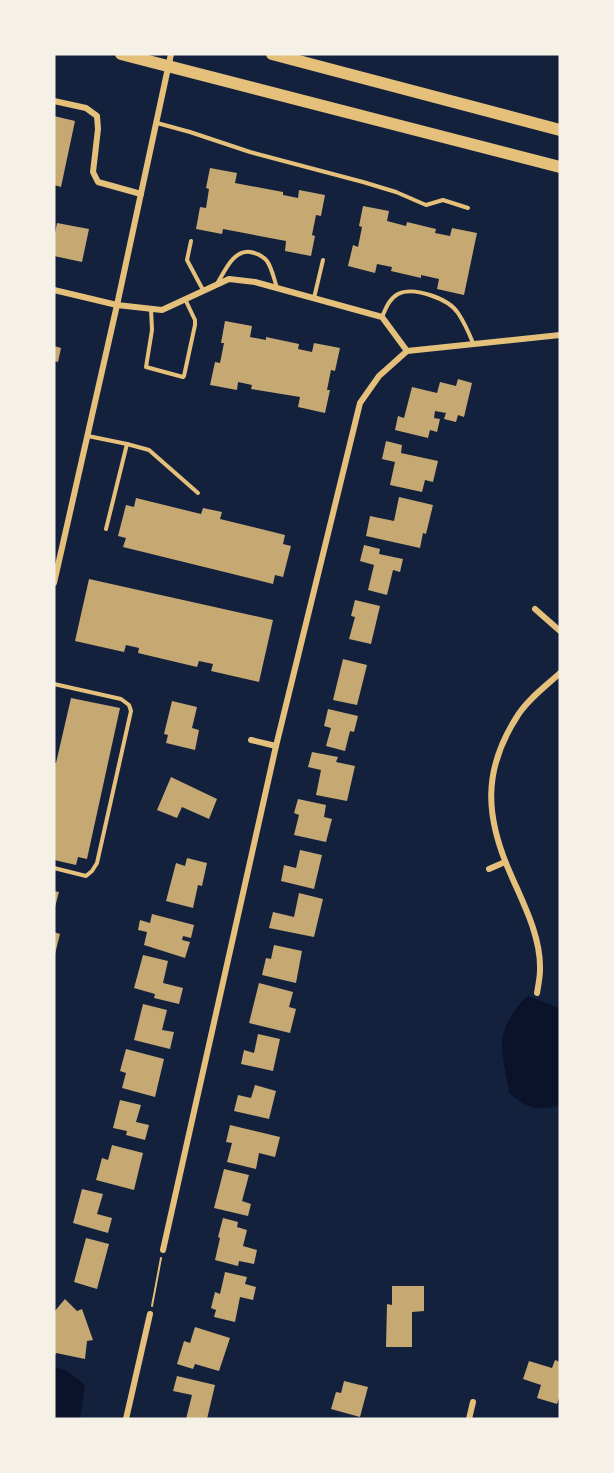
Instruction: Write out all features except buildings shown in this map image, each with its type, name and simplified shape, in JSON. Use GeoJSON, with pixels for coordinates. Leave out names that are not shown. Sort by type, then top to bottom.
{"type":"FeatureCollection","features":[{"type":"Feature","properties":{"kind":"highway"},"geometry":{"type":"LineString","coordinates":[[121,54],[170,60],[560,167]]}},
{"type":"Feature","properties":{"kind":"highway"},"geometry":{"type":"LineString","coordinates":[[272,54],[560,130]]}},
{"type":"Feature","properties":{"kind":"street"},"geometry":{"type":"LineString","coordinates":[[54,583],[170,60]]}},
{"type":"Feature","properties":{"kind":"street"},"geometry":{"type":"LineString","coordinates":[[54,101],[86,108],[97,116],[98,129],[93,172],[98,182],[141,194]]}},
{"type":"Feature","properties":{"kind":"street"},"geometry":{"type":"LineString","coordinates":[[54,290],[117,305],[162,310],[229,279],[255,282],[382,318],[407,351]]}},
{"type":"Feature","properties":{"kind":"street"},"geometry":{"type":"LineString","coordinates":[[163,1250],[276,746],[360,403],[379,376],[407,351],[560,335]]}},
{"type":"Feature","properties":{"kind":"street"},"geometry":{"type":"LineString","coordinates":[[535,609],[560,631]]}},
{"type":"Feature","properties":{"kind":"street"},"geometry":{"type":"LineString","coordinates":[[537,993],[540,970],[530,918],[505,862],[492,820],[490,787],[497,758],[519,713],[560,673]]}},
{"type":"Feature","properties":{"kind":"street"},"geometry":{"type":"LineString","coordinates":[[251,740],[276,746]]}},
{"type":"Feature","properties":{"kind":"street"},"geometry":{"type":"LineString","coordinates":[[489,869],[505,862]]}},
{"type":"Feature","properties":{"kind":"street"},"geometry":{"type":"LineString","coordinates":[[126,1419],[150,1314]]}},
{"type":"Feature","properties":{"kind":"street"},"geometry":{"type":"LineString","coordinates":[[469,1419],[473,1402]]}},
{"type":"Feature","properties":{"kind":"lane"},"geometry":{"type":"LineString","coordinates":[[156,123],[250,152],[396,192],[426,205],[443,200],[468,208]]}},
{"type":"Feature","properties":{"kind":"lane"},"geometry":{"type":"LineString","coordinates":[[191,241],[187,260],[203,290]]}},
{"type":"Feature","properties":{"kind":"lane"},"geometry":{"type":"LineString","coordinates":[[217,284],[229,263],[244,251],[262,255],[268,262],[277,288]]}},
{"type":"Feature","properties":{"kind":"lane"},"geometry":{"type":"LineString","coordinates":[[314,298],[323,260]]}},
{"type":"Feature","properties":{"kind":"lane"},"geometry":{"type":"LineString","coordinates":[[382,318],[390,300],[400,292],[420,292],[442,300],[458,311],[473,343]]}},
{"type":"Feature","properties":{"kind":"lane"},"geometry":{"type":"LineString","coordinates":[[151,309],[152,330],[146,368],[183,377],[195,325],[185,299]]}},
{"type":"Feature","properties":{"kind":"lane"},"geometry":{"type":"LineString","coordinates":[[88,436],[149,450],[198,493]]}},
{"type":"Feature","properties":{"kind":"lane"},"geometry":{"type":"LineString","coordinates":[[106,529],[127,444]]}},
{"type":"Feature","properties":{"kind":"lane"},"geometry":{"type":"LineString","coordinates":[[54,684],[121,699],[129,705],[131,711],[97,863],[86,876],[54,868]]}},
{"type":"Feature","properties":{"kind":"path"},"geometry":{"type":"LineString","coordinates":[[150,1314],[163,1250]]}},
{"type":"Feature","properties":{"kind":"water"},"geometry":{"type":"Polygon","coordinates":[[[528,996],[560,1008],[560,1100],[558,1106],[532,1107],[509,1093],[502,1053],[503,1035],[511,1016],[528,996]]]}},
{"type":"Feature","properties":{"kind":"water"},"geometry":{"type":"Polygon","coordinates":[[[54,1367],[66,1370],[85,1385],[80,1419],[54,1419],[54,1367]]]}}]}
